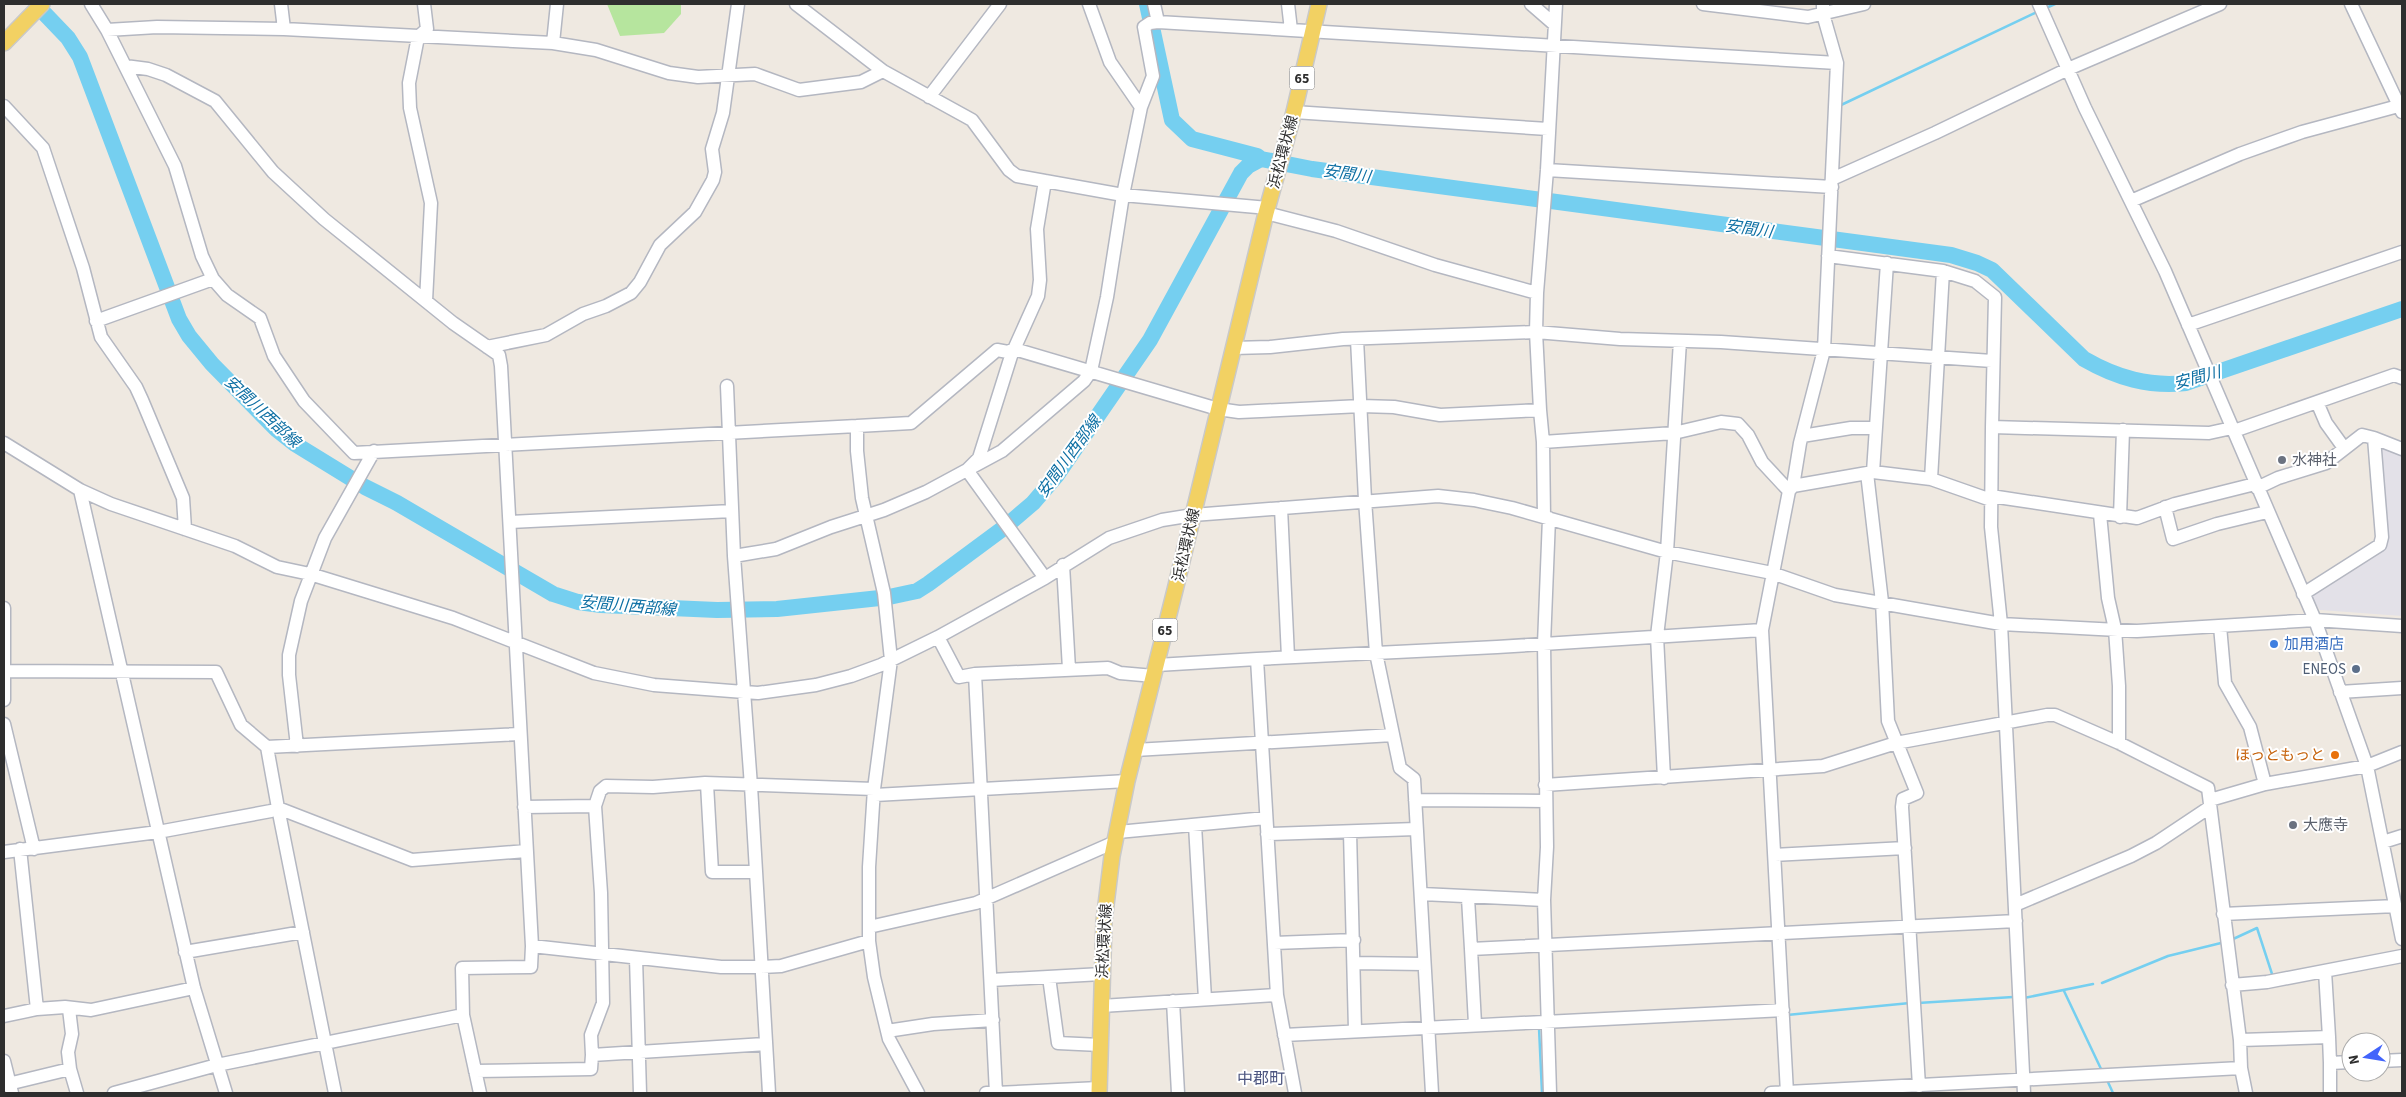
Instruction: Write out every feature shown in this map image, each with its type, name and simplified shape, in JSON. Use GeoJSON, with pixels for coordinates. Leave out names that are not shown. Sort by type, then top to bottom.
{"type":"FeatureCollection","features":[{"type":"Feature","properties":{"kind":"main road"},"geometry":{"type":"LineString","coordinates":[[4,42],[42,4]]}},
{"type":"Feature","properties":{"kind":"main road","name":"浜松環状線"},"geometry":{"type":"LineString","coordinates":[[1099,1091],[1104,920],[1126,781],[1267,211],[1294,112],[1318,4]]}},
{"type":"Feature","properties":{"kind":"street"},"geometry":{"type":"LineString","coordinates":[[91,4],[107,30],[175,166],[202,256],[213,279],[228,295],[260,318],[274,356],[304,401],[354,453],[911,423],[997,350],[1008,352],[1014,349],[1218,410],[1239,412],[1394,406],[1440,415],[1540,410]]}},
{"type":"Feature","properties":{"kind":"street"},"geometry":{"type":"LineString","coordinates":[[281,4],[284,29]]}},
{"type":"Feature","properties":{"kind":"street"},"geometry":{"type":"LineString","coordinates":[[424,4],[427,29],[418,37],[409,83],[410,98],[431,203],[426,301]]}},
{"type":"Feature","properties":{"kind":"street"},"geometry":{"type":"LineString","coordinates":[[553,43],[557,4]]}},
{"type":"Feature","properties":{"kind":"street"},"geometry":{"type":"LineString","coordinates":[[487,347],[546,335],[583,314],[606,306],[631,293],[640,282],[660,245],[695,212],[713,180],[715,172],[712,149],[721,123],[738,4]]}},
{"type":"Feature","properties":{"kind":"street"},"geometry":{"type":"LineString","coordinates":[[796,4],[883,71],[972,120],[1012,174],[1123,195],[1223,204],[1267,211],[1336,231],[1435,265],[1537,292]]}},
{"type":"Feature","properties":{"kind":"street"},"geometry":{"type":"LineString","coordinates":[[929,97],[1000,4]]}},
{"type":"Feature","properties":{"kind":"street"},"geometry":{"type":"LineString","coordinates":[[1089,4],[1110,62],[1141,107]]}},
{"type":"Feature","properties":{"kind":"street"},"geometry":{"type":"LineString","coordinates":[[1154,4],[1154,22]]}},
{"type":"Feature","properties":{"kind":"street"},"geometry":{"type":"LineString","coordinates":[[1288,4],[1291,30]]}},
{"type":"Feature","properties":{"kind":"street"},"geometry":{"type":"LineString","coordinates":[[1531,4],[1554,24]]}},
{"type":"Feature","properties":{"kind":"street"},"geometry":{"type":"LineString","coordinates":[[1550,1093],[1544,900],[1546,518],[1536,332],[1556,4]]}},
{"type":"Feature","properties":{"kind":"street"},"geometry":{"type":"LineString","coordinates":[[1703,4],[1808,17],[1823,9],[1864,4]]}},
{"type":"Feature","properties":{"kind":"street"},"geometry":{"type":"LineString","coordinates":[[1547,170],[1832,183],[2068,69],[2220,4]]}},
{"type":"Feature","properties":{"kind":"street"},"geometry":{"type":"LineString","coordinates":[[2131,201],[2240,154],[2302,132],[2401,108],[2351,4]]}},
{"type":"Feature","properties":{"kind":"street"},"geometry":{"type":"LineString","coordinates":[[2041,8],[2188,325],[2315,620],[2366,766],[2402,933]]}},
{"type":"Feature","properties":{"kind":"street"},"geometry":{"type":"LineString","coordinates":[[1787,1093],[1762,630],[1772,573],[1802,436],[1824,350],[1837,63],[1823,9]]}},
{"type":"Feature","properties":{"kind":"street"},"geometry":{"type":"LineString","coordinates":[[734,556],[776,549],[831,527],[905,502],[1002,451],[1084,380],[1091,371],[1107,296],[1123,195],[1141,107],[1153,76],[1144,27],[1154,22],[1837,63]]}},
{"type":"Feature","properties":{"kind":"street"},"geometry":{"type":"LineString","coordinates":[[107,30],[157,27],[284,29],[553,43],[596,50],[670,73],[698,77],[764,76],[799,90],[861,82],[883,71]]}},
{"type":"Feature","properties":{"kind":"street"},"geometry":{"type":"LineString","coordinates":[[125,66],[148,69],[166,75],[215,101],[273,172],[324,219],[426,301],[499,355],[510,522],[532,946],[531,967],[462,968],[463,1015],[480,1093]]}},
{"type":"Feature","properties":{"kind":"street"},"geometry":{"type":"LineString","coordinates":[[4,106],[43,148],[83,268],[96,321],[107,349],[136,387],[178,483],[183,498],[185,529]]}},
{"type":"Feature","properties":{"kind":"street"},"geometry":{"type":"LineString","coordinates":[[1294,112],[1548,129]]}},
{"type":"Feature","properties":{"kind":"street"},"geometry":{"type":"LineString","coordinates":[[968,470],[979,458],[1014,349],[1038,296],[1040,280],[1037,229],[1045,181]]}},
{"type":"Feature","properties":{"kind":"street"},"geometry":{"type":"LineString","coordinates":[[2188,325],[2402,252]]}},
{"type":"Feature","properties":{"kind":"street"},"geometry":{"type":"LineString","coordinates":[[1828,256],[1943,270],[1975,281],[1995,298],[1992,361],[1991,527],[2001,624],[2024,1093]]}},
{"type":"Feature","properties":{"kind":"street"},"geometry":{"type":"LineString","coordinates":[[1886,264],[1876,428],[1870,473],[1882,602],[1888,721],[1917,793],[1904,799],[1902,807],[1918,1086]]}},
{"type":"Feature","properties":{"kind":"street"},"geometry":{"type":"LineString","coordinates":[[1932,479],[1943,270]]}},
{"type":"Feature","properties":{"kind":"street"},"geometry":{"type":"LineString","coordinates":[[96,321],[213,279]]}},
{"type":"Feature","properties":{"kind":"street"},"geometry":{"type":"LineString","coordinates":[[1233,348],[1270,347],[1343,339],[1536,332],[1992,361]]}},
{"type":"Feature","properties":{"kind":"street"},"geometry":{"type":"LineString","coordinates":[[1357,339],[1365,500],[1376,653],[1400,768],[1414,779],[1432,1093]]}},
{"type":"Feature","properties":{"kind":"street"},"geometry":{"type":"LineString","coordinates":[[1664,778],[1657,636],[1666,552],[1680,341]]}},
{"type":"Feature","properties":{"kind":"street"},"geometry":{"type":"LineString","coordinates":[[1992,427],[2209,433],[2233,429],[2394,375],[2402,378]]}},
{"type":"Feature","properties":{"kind":"street"},"geometry":{"type":"LineString","coordinates":[[727,386],[737,611],[751,786],[769,1093]]}},
{"type":"Feature","properties":{"kind":"street"},"geometry":{"type":"LineString","coordinates":[[2317,402],[2326,423],[2344,448]]}},
{"type":"Feature","properties":{"kind":"street"},"geometry":{"type":"LineString","coordinates":[[1543,442],[1674,433],[1721,422],[1738,424],[1748,435],[1762,462],[1791,488]]}},
{"type":"Feature","properties":{"kind":"street"},"geometry":{"type":"LineString","coordinates":[[857,426],[858,475],[884,593],[891,660],[875,792],[869,867],[869,942],[874,977],[887,1031],[918,1093]]}},
{"type":"Feature","properties":{"kind":"street"},"geometry":{"type":"LineString","coordinates":[[1802,436],[1851,428],[1876,428]]}},
{"type":"Feature","properties":{"kind":"street"},"geometry":{"type":"LineString","coordinates":[[2120,517],[2123,430]]}},
{"type":"Feature","properties":{"kind":"street"},"geometry":{"type":"LineString","coordinates":[[1791,488],[1870,473],[1932,479],[1991,498],[2137,518],[2165,507],[2256,486],[2326,463],[2362,434],[2402,449]]}},
{"type":"Feature","properties":{"kind":"street"},"geometry":{"type":"LineString","coordinates":[[2303,594],[2380,545],[2382,537],[2374,438]]}},
{"type":"Feature","properties":{"kind":"street"},"geometry":{"type":"LineString","coordinates":[[4,443],[80,490],[111,504],[234,546],[277,567],[310,574],[453,618],[594,673],[654,685],[744,692],[758,693],[816,685],[851,676],[891,660],[938,637],[1045,578],[1109,538],[1136,527],[1193,515],[1365,500],[1438,496],[1474,500],[1666,552],[1772,573],[1835,595],[2001,624],[2169,630],[2315,620],[2402,626]]}},
{"type":"Feature","properties":{"kind":"street"},"geometry":{"type":"LineString","coordinates":[[297,746],[289,675],[289,655],[300,601],[325,538],[374,451]]}},
{"type":"Feature","properties":{"kind":"street"},"geometry":{"type":"LineString","coordinates":[[968,470],[1045,578]]}},
{"type":"Feature","properties":{"kind":"street"},"geometry":{"type":"LineString","coordinates":[[80,490],[194,988],[226,1093]]}},
{"type":"Feature","properties":{"kind":"street"},"geometry":{"type":"LineString","coordinates":[[2165,507],[2173,539],[2217,524],[2267,512]]}},
{"type":"Feature","properties":{"kind":"street"},"geometry":{"type":"LineString","coordinates":[[1281,508],[1288,657]]}},
{"type":"Feature","properties":{"kind":"street"},"geometry":{"type":"LineString","coordinates":[[510,522],[732,511]]}},
{"type":"Feature","properties":{"kind":"street"},"geometry":{"type":"LineString","coordinates":[[2100,514],[2108,598],[2115,628],[2120,705],[2119,743]]}},
{"type":"Feature","properties":{"kind":"street"},"geometry":{"type":"LineString","coordinates":[[1063,565],[1069,669]]}},
{"type":"Feature","properties":{"kind":"street"},"geometry":{"type":"LineString","coordinates":[[4,608],[4,700]]}},
{"type":"Feature","properties":{"kind":"street"},"geometry":{"type":"LineString","coordinates":[[2220,626],[2225,683],[2250,727],[2265,784]]}},
{"type":"Feature","properties":{"kind":"street"},"geometry":{"type":"LineString","coordinates":[[938,637],[959,677],[975,674],[1108,668],[1120,673],[1257,659],[1762,630]]}},
{"type":"Feature","properties":{"kind":"street"},"geometry":{"type":"LineString","coordinates":[[1257,659],[1278,995],[1295,1093]]}},
{"type":"Feature","properties":{"kind":"street"},"geometry":{"type":"LineString","coordinates":[[4,671],[216,672],[241,725],[268,747],[520,734]]}},
{"type":"Feature","properties":{"kind":"street"},"geometry":{"type":"LineString","coordinates":[[975,674],[996,1093]]}},
{"type":"Feature","properties":{"kind":"street"},"geometry":{"type":"LineString","coordinates":[[2340,692],[2402,688]]}},
{"type":"Feature","properties":{"kind":"street"},"geometry":{"type":"LineString","coordinates":[[1545,784],[1590,783],[1634,777],[1664,778],[1823,766],[1896,743],[2005,722],[2055,715],[2119,743],[2208,788],[2240,1040],[2241,1068],[2246,1093]]}},
{"type":"Feature","properties":{"kind":"street"},"geometry":{"type":"LineString","coordinates":[[4,724],[7,754],[34,849]]}},
{"type":"Feature","properties":{"kind":"street"},"geometry":{"type":"LineString","coordinates":[[1135,750],[1394,735]]}},
{"type":"Feature","properties":{"kind":"street"},"geometry":{"type":"LineString","coordinates":[[268,747],[278,808],[335,1093]]}},
{"type":"Feature","properties":{"kind":"street"},"geometry":{"type":"LineString","coordinates":[[2015,905],[2131,856],[2156,843],[2210,803],[2265,784],[2366,766],[2402,752]]}},
{"type":"Feature","properties":{"kind":"street"},"geometry":{"type":"LineString","coordinates":[[475,1071],[591,1069],[591,1035],[603,1003],[600,953],[601,892],[595,806],[600,791],[606,786],[653,787],[706,784],[875,792],[980,789],[1126,781]]}},
{"type":"Feature","properties":{"kind":"street"},"geometry":{"type":"LineString","coordinates":[[706,784],[712,872],[756,872]]}},
{"type":"Feature","properties":{"kind":"street"},"geometry":{"type":"LineString","coordinates":[[1415,800],[1546,801]]}},
{"type":"Feature","properties":{"kind":"street"},"geometry":{"type":"LineString","coordinates":[[524,807],[595,806]]}},
{"type":"Feature","properties":{"kind":"street"},"geometry":{"type":"LineString","coordinates":[[4,852],[158,832],[271,811],[278,808],[412,860],[526,851]]}},
{"type":"Feature","properties":{"kind":"street"},"geometry":{"type":"LineString","coordinates":[[869,927],[976,903],[1103,846],[1117,837],[1195,825],[1266,818]]}},
{"type":"Feature","properties":{"kind":"street"},"geometry":{"type":"LineString","coordinates":[[1195,825],[1205,999]]}},
{"type":"Feature","properties":{"kind":"street"},"geometry":{"type":"LineString","coordinates":[[1267,834],[1416,829]]}},
{"type":"Feature","properties":{"kind":"street"},"geometry":{"type":"LineString","coordinates":[[1350,832],[1355,1030]]}},
{"type":"Feature","properties":{"kind":"street"},"geometry":{"type":"LineString","coordinates":[[2383,842],[2402,836]]}},
{"type":"Feature","properties":{"kind":"street"},"geometry":{"type":"LineString","coordinates":[[1775,855],[1905,848]]}},
{"type":"Feature","properties":{"kind":"street"},"geometry":{"type":"LineString","coordinates":[[20,849],[37,1010]]}},
{"type":"Feature","properties":{"kind":"street"},"geometry":{"type":"LineString","coordinates":[[1422,894],[1468,898],[1544,900]]}},
{"type":"Feature","properties":{"kind":"street"},"geometry":{"type":"LineString","coordinates":[[1468,898],[1475,1024]]}},
{"type":"Feature","properties":{"kind":"street"},"geometry":{"type":"LineString","coordinates":[[2223,914],[2396,906]]}},
{"type":"Feature","properties":{"kind":"street"},"geometry":{"type":"LineString","coordinates":[[1471,950],[2016,922]]}},
{"type":"Feature","properties":{"kind":"street"},"geometry":{"type":"LineString","coordinates":[[186,952],[303,932]]}},
{"type":"Feature","properties":{"kind":"street"},"geometry":{"type":"LineString","coordinates":[[1274,943],[1354,940]]}},
{"type":"Feature","properties":{"kind":"street"},"geometry":{"type":"LineString","coordinates":[[532,946],[722,967],[761,967],[781,966],[869,942]]}},
{"type":"Feature","properties":{"kind":"street"},"geometry":{"type":"LineString","coordinates":[[2232,985],[2325,971],[2402,956]]}},
{"type":"Feature","properties":{"kind":"street"},"geometry":{"type":"LineString","coordinates":[[636,958],[640,1093]]}},
{"type":"Feature","properties":{"kind":"street"},"geometry":{"type":"LineString","coordinates":[[1354,963],[1424,964]]}},
{"type":"Feature","properties":{"kind":"street"},"geometry":{"type":"LineString","coordinates":[[2325,971],[2330,1093]]}},
{"type":"Feature","properties":{"kind":"street"},"geometry":{"type":"LineString","coordinates":[[991,980],[1102,974]]}},
{"type":"Feature","properties":{"kind":"street"},"geometry":{"type":"LineString","coordinates":[[1049,977],[1058,1043],[1100,1045]]}},
{"type":"Feature","properties":{"kind":"street"},"geometry":{"type":"LineString","coordinates":[[4,1016],[65,1007],[91,1010],[194,988]]}},
{"type":"Feature","properties":{"kind":"street"},"geometry":{"type":"LineString","coordinates":[[1101,1006],[1278,995]]}},
{"type":"Feature","properties":{"kind":"street"},"geometry":{"type":"LineString","coordinates":[[1173,1001],[1178,1093]]}},
{"type":"Feature","properties":{"kind":"street"},"geometry":{"type":"LineString","coordinates":[[69,1008],[72,1034],[68,1052],[70,1069],[77,1093]]}},
{"type":"Feature","properties":{"kind":"street"},"geometry":{"type":"LineString","coordinates":[[1284,1035],[1428,1026],[1783,1010]]}},
{"type":"Feature","properties":{"kind":"street"},"geometry":{"type":"LineString","coordinates":[[114,1093],[152,1089],[217,1065],[463,1015]]}},
{"type":"Feature","properties":{"kind":"street"},"geometry":{"type":"LineString","coordinates":[[887,1031],[933,1024],[993,1020]]}},
{"type":"Feature","properties":{"kind":"street"},"geometry":{"type":"LineString","coordinates":[[2240,1040],[2329,1038]]}},
{"type":"Feature","properties":{"kind":"street"},"geometry":{"type":"LineString","coordinates":[[592,1055],[766,1044]]}},
{"type":"Feature","properties":{"kind":"street"},"geometry":{"type":"LineString","coordinates":[[4,1061],[8,1086],[70,1069]]}},
{"type":"Feature","properties":{"kind":"street"},"geometry":{"type":"LineString","coordinates":[[2330,1063],[2341,1062]]}},
{"type":"Feature","properties":{"kind":"street"},"geometry":{"type":"LineString","coordinates":[[1771,1093],[2241,1068]]}},
{"type":"Feature","properties":{"kind":"street"},"geometry":{"type":"LineString","coordinates":[[986,1093],[1099,1091]]}},
{"type":"Feature","properties":{"kind":"shaded area"},"geometry":{"type":"Polygon","coordinates":[[[2376,446],[2402,452],[2402,616],[2320,610],[2309,594],[2384,546],[2376,446]]]}},
{"type":"Feature","properties":{"kind":"green space"},"geometry":{"type":"Polygon","coordinates":[[[607,4],[681,4],[681,14],[664,33],[620,36],[607,4]]]}},
{"type":"Feature","properties":{"kind":"waterway","name":"安間川"},"geometry":{"type":"LineString","coordinates":[[1147,4],[1172,120],[1192,139],[1257,156],[1261,159],[1312,169],[1951,255],[1992,270],[2084,359],[2096,366],[2133,380],[2159,384],[2186,383],[2402,309]]}},
{"type":"Feature","properties":{"kind":"waterway"},"geometry":{"type":"LineString","coordinates":[[2046,8],[2055,4]]}},
{"type":"Feature","properties":{"kind":"waterway"},"geometry":{"type":"LineString","coordinates":[[1839,106],[2039,11]]}},
{"type":"Feature","properties":{"kind":"waterway","name":"安間川西部線"},"geometry":{"type":"LineString","coordinates":[[45,14],[68,38],[80,57],[179,319],[189,336],[212,364],[276,429],[295,444],[365,487],[397,503],[553,594],[578,602],[601,605],[717,610],[777,609],[889,597],[917,591],[928,584],[1005,527],[1033,503],[1057,475],[1150,340],[1241,173],[1248,166],[1261,159]]}},
{"type":"Feature","properties":{"kind":"waterway"},"geometry":{"type":"LineString","coordinates":[[2231,940],[2257,928],[2273,977]]}},
{"type":"Feature","properties":{"kind":"waterway"},"geometry":{"type":"LineString","coordinates":[[2102,983],[2168,956],[2221,943]]}},
{"type":"Feature","properties":{"kind":"waterway"},"geometry":{"type":"LineString","coordinates":[[2024,998],[2093,984]]}},
{"type":"Feature","properties":{"kind":"waterway"},"geometry":{"type":"LineString","coordinates":[[2064,991],[2102,1071]]}},
{"type":"Feature","properties":{"kind":"waterway"},"geometry":{"type":"LineString","coordinates":[[1918,1003],[2013,997]]}},
{"type":"Feature","properties":{"kind":"waterway"},"geometry":{"type":"LineString","coordinates":[[1787,1015],[1910,1003]]}},
{"type":"Feature","properties":{"kind":"waterway"},"geometry":{"type":"LineString","coordinates":[[1539,1028],[1542,1093]]}},
{"type":"Feature","properties":{"kind":"waterway"},"geometry":{"type":"LineString","coordinates":[[2107,1080],[2113,1093]]}},
{"type":"Feature","properties":{"kind":"place","name":"水神社"},"geometry":{"type":"Point","coordinates":[2282,460]}},
{"type":"Feature","properties":{"kind":"place","name":"加用酒店"},"geometry":{"type":"Point","coordinates":[2274,644]}},
{"type":"Feature","properties":{"kind":"place","name":"ENEOS"},"geometry":{"type":"Point","coordinates":[2356,669]}},
{"type":"Feature","properties":{"kind":"place","name":"ほっともっと"},"geometry":{"type":"Point","coordinates":[2335,755]}},
{"type":"Feature","properties":{"kind":"place","name":"大應寺"},"geometry":{"type":"Point","coordinates":[2293,825]}},
{"type":"Feature","properties":{"kind":"district","name":"中郡町"},"geometry":{"type":"Point","coordinates":[1261,1078]}}]}
